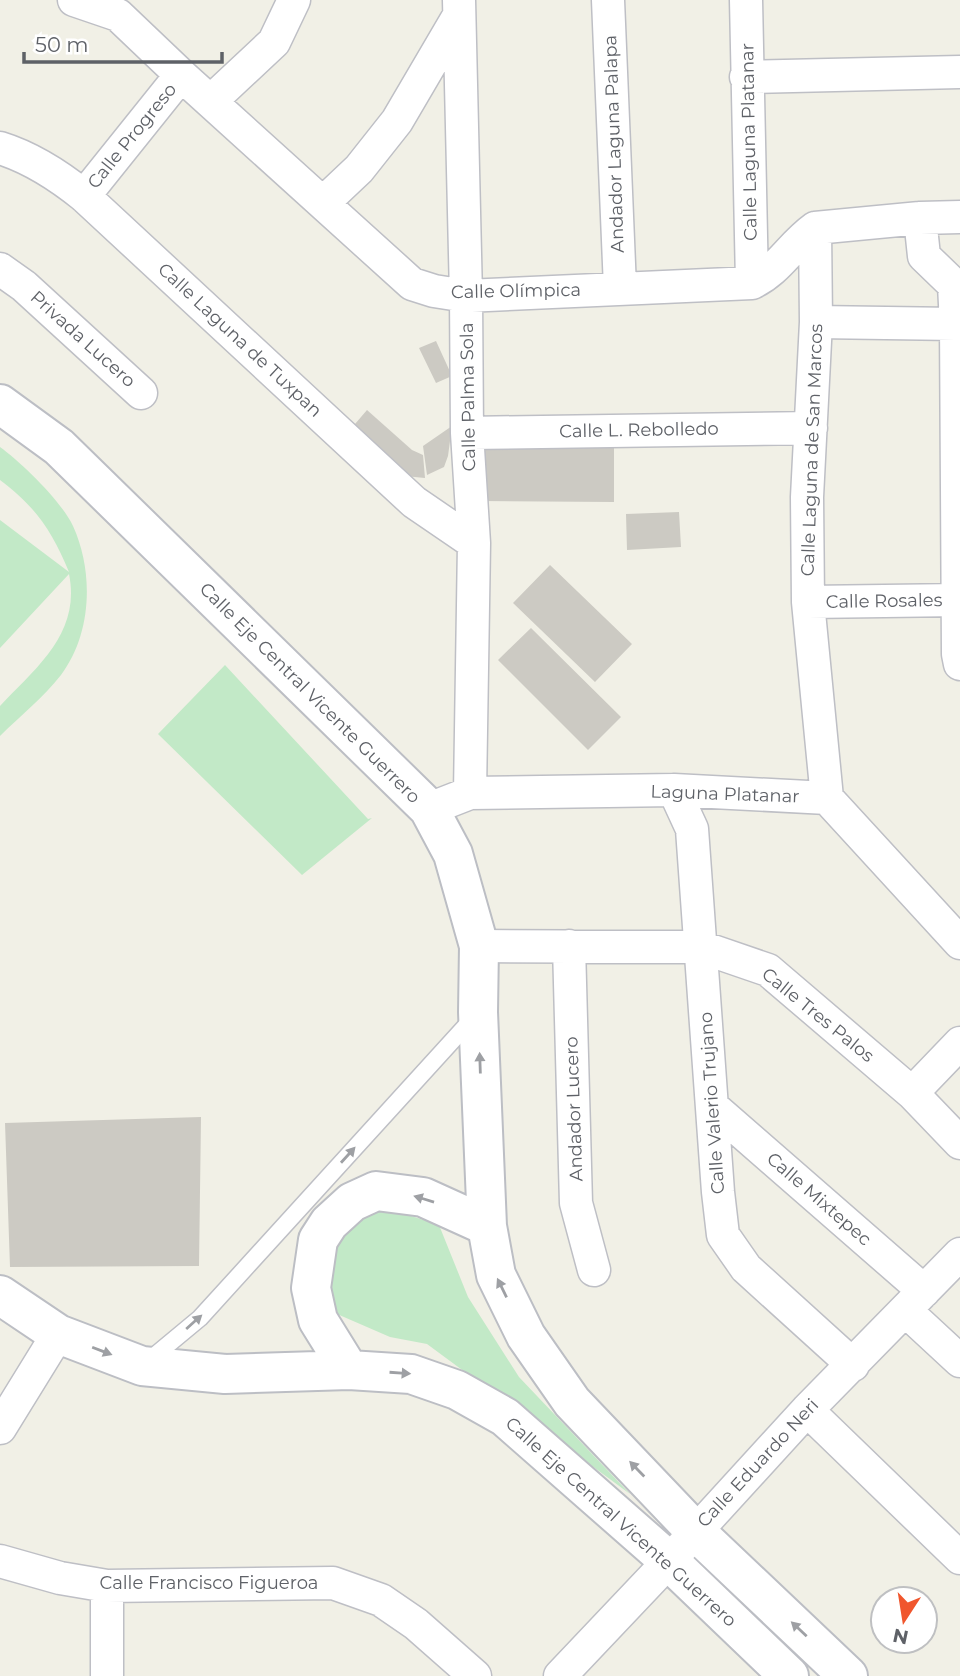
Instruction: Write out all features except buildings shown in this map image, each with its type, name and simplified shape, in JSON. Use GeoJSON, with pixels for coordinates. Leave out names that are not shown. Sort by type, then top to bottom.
{"type":"FeatureCollection","features":[{"type":"Feature","properties":{"kind":"main road","name":"Calle Eje Central Vicente Guerrero"},"geometry":{"type":"LineString","coordinates":[[0,404],[59,447],[429,809],[453,854],[479,946],[478,1012],[487,1226],[496,1275],[526,1336],[572,1402],[695,1531],[848,1676]]}},
{"type":"Feature","properties":{"kind":"main road"},"geometry":{"type":"LineString","coordinates":[[349,1370],[318,1321],[311,1288],[318,1240],[329,1223],[352,1202],[376,1191],[423,1197],[487,1226]]}},
{"type":"Feature","properties":{"kind":"main road","name":"Calle Eje Central Vicente Guerrero"},"geometry":{"type":"LineString","coordinates":[[0,1295],[58,1334],[142,1366],[225,1374],[349,1370],[411,1374],[457,1390],[505,1417],[669,1561],[789,1676]]}},
{"type":"Feature","properties":{"kind":"street","name":"Calle Olímpica"},"geometry":{"type":"LineString","coordinates":[[74,0],[125,8],[181,75],[412,284],[434,292],[466,296],[752,283]]}},
{"type":"Feature","properties":{"kind":"street"},"geometry":{"type":"LineString","coordinates":[[211,101],[274,42],[293,0]]}},
{"type":"Feature","properties":{"kind":"street","name":"Andador Laguna Palapa"},"geometry":{"type":"LineString","coordinates":[[608,0],[620,288]]}},
{"type":"Feature","properties":{"kind":"street","name":"Calle Laguna Platanar"},"geometry":{"type":"LineString","coordinates":[[746,0],[752,283]]}},
{"type":"Feature","properties":{"kind":"street"},"geometry":{"type":"LineString","coordinates":[[323,203],[359,169],[397,121],[459,8]]}},
{"type":"Feature","properties":{"kind":"street","name":"Calle Palma Sola"},"geometry":{"type":"LineString","coordinates":[[459,8],[467,433],[474,543],[470,793]]}},
{"type":"Feature","properties":{"kind":"street"},"geometry":{"type":"LineString","coordinates":[[746,77],[960,72]]}},
{"type":"Feature","properties":{"kind":"street","name":"Calle Progreso"},"geometry":{"type":"LineString","coordinates":[[83,196],[181,75]]}},
{"type":"Feature","properties":{"kind":"street","name":"Calle Laguna de Tuxpan"},"geometry":{"type":"LineString","coordinates":[[0,148],[20,154],[58,175],[414,502],[474,543]]}},
{"type":"Feature","properties":{"kind":"street"},"geometry":{"type":"LineString","coordinates":[[752,283],[767,276],[801,238],[815,228],[920,218],[960,218]]}},
{"type":"Feature","properties":{"kind":"street"},"geometry":{"type":"LineString","coordinates":[[920,218],[924,256],[954,285],[957,324],[960,664]]}},
{"type":"Feature","properties":{"kind":"street","name":"Calle Laguna de San Marcos"},"geometry":{"type":"LineString","coordinates":[[815,228],[816,322],[807,498],[808,602],[827,798]]}},
{"type":"Feature","properties":{"kind":"street","name":"Privada Lucero"},"geometry":{"type":"LineString","coordinates":[[12,277],[141,393]]}},
{"type":"Feature","properties":{"kind":"street"},"geometry":{"type":"LineString","coordinates":[[816,322],[957,324]]}},
{"type":"Feature","properties":{"kind":"street","name":"Calle L. Rebolledo"},"geometry":{"type":"LineString","coordinates":[[467,433],[811,428]]}},
{"type":"Feature","properties":{"kind":"street","name":"Calle Rosales"},"geometry":{"type":"LineString","coordinates":[[808,602],[959,601]]}},
{"type":"Feature","properties":{"kind":"street","name":"Laguna Platanar"},"geometry":{"type":"LineString","coordinates":[[429,809],[470,793],[674,790],[827,798]]}},
{"type":"Feature","properties":{"kind":"street","name":"Calle Valerio Trujano"},"geometry":{"type":"LineString","coordinates":[[674,790],[692,829],[723,1236],[746,1268],[853,1365]]}},
{"type":"Feature","properties":{"kind":"street"},"geometry":{"type":"LineString","coordinates":[[827,798],[960,943]]}},
{"type":"Feature","properties":{"kind":"street","name":"Calle Tres Palos"},"geometry":{"type":"LineString","coordinates":[[479,946],[701,947],[768,970],[912,1093],[960,1143]]}},
{"type":"Feature","properties":{"kind":"street","name":"Andador Lucero"},"geometry":{"type":"LineString","coordinates":[[569,946],[576,1203],[594,1270]]}},
{"type":"Feature","properties":{"kind":"street"},"geometry":{"type":"LineString","coordinates":[[912,1093],[960,1043]]}},
{"type":"Feature","properties":{"kind":"street","name":"Calle Mixtepec"},"geometry":{"type":"LineString","coordinates":[[713,1107],[915,1301],[960,1361]]}},
{"type":"Feature","properties":{"kind":"street","name":"Calle Eduardo Neri"},"geometry":{"type":"LineString","coordinates":[[559,1676],[807,1410],[960,1254]]}},
{"type":"Feature","properties":{"kind":"street"},"geometry":{"type":"LineString","coordinates":[[0,1428],[58,1334]]}},
{"type":"Feature","properties":{"kind":"street"},"geometry":{"type":"LineString","coordinates":[[807,1410],[960,1558]]}},
{"type":"Feature","properties":{"kind":"street","name":"Calle Francisco Figueroa"},"geometry":{"type":"LineString","coordinates":[[0,1561],[60,1578],[107,1586],[333,1583],[381,1600],[416,1624],[475,1676]]}},
{"type":"Feature","properties":{"kind":"street"},"geometry":{"type":"LineString","coordinates":[[107,1586],[107,1676]]}},
{"type":"Feature","properties":{"kind":"lane"},"geometry":{"type":"LineString","coordinates":[[142,1366],[200,1318],[478,1012]]}},
{"type":"Feature","properties":{"kind":"green space"},"geometry":{"type":"Polygon","coordinates":[[[0,447],[41,484],[68,516],[80,544],[87,583],[84,622],[71,659],[47,691],[0,736],[0,706],[53,648],[68,614],[71,595],[69,574],[0,648],[0,520],[69,572],[42,521],[24,500],[0,480],[0,447]]]}},
{"type":"Feature","properties":{"kind":"green space"},"geometry":{"type":"Polygon","coordinates":[[[225,665],[368,819],[372,818],[302,875],[158,734],[225,665]]]}},
{"type":"Feature","properties":{"kind":"green space"},"geometry":{"type":"Polygon","coordinates":[[[377,1205],[439,1225],[468,1297],[519,1377],[630,1494],[427,1344],[390,1337],[337,1314],[328,1274],[342,1229],[377,1205]]]}}]}
